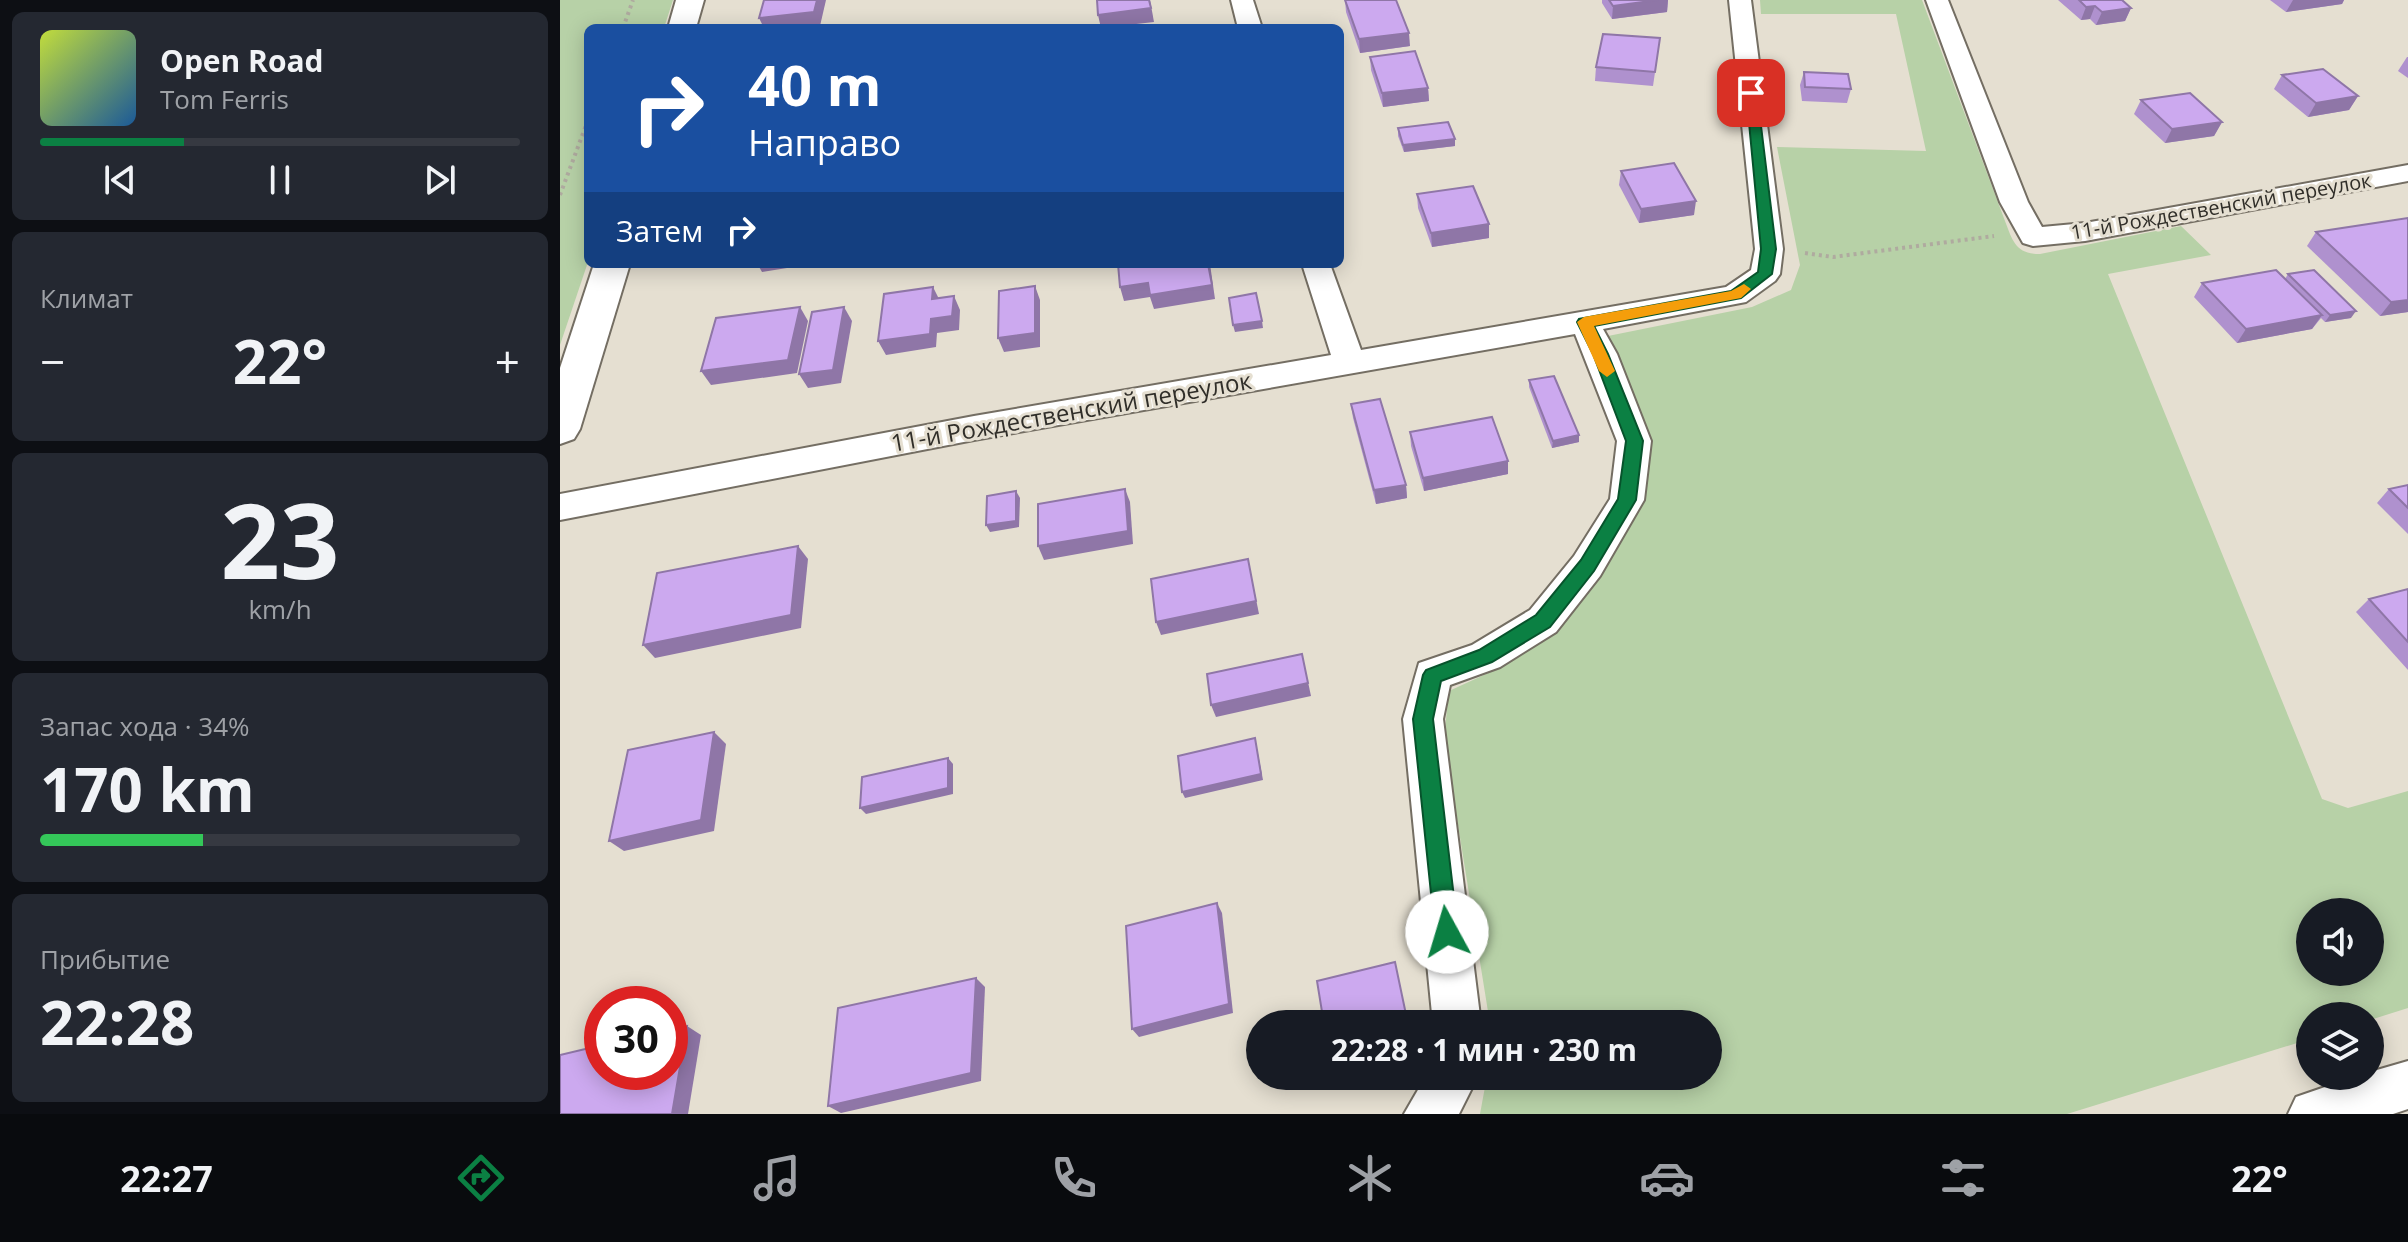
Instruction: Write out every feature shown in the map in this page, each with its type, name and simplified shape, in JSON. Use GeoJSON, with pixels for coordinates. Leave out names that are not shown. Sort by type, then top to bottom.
{"type":"FeatureCollection","features":[{"type":"Feature","properties":{"kind":"street"},"geometry":{"type":"LineString","coordinates":[[683,24],[690,0]]}},
{"type":"Feature","properties":{"kind":"street"},"geometry":{"type":"LineString","coordinates":[[1242,0],[1249,24]]}},
{"type":"Feature","properties":{"kind":"street"},"geometry":{"type":"LineString","coordinates":[[1740,0],[1769,249]]}},
{"type":"Feature","properties":{"kind":"street"},"geometry":{"type":"LineString","coordinates":[[1937,0],[2014,202],[2033,237]]}},
{"type":"Feature","properties":{"kind":"street","name":"11-й Рождественский переулок"},"geometry":{"type":"LineString","coordinates":[[2033,237],[2085,232],[2408,173]]}},
{"type":"Feature","properties":{"kind":"street","name":"11-й Рождественский переулок"},"geometry":{"type":"LineString","coordinates":[[560,507],[1349,361],[1735,295],[1765,274],[1769,249]]}},
{"type":"Feature","properties":{"kind":"street"},"geometry":{"type":"LineString","coordinates":[[560,429],[611,268]]}},
{"type":"Feature","properties":{"kind":"street"},"geometry":{"type":"LineString","coordinates":[[1317,268],[1349,361]]}},
{"type":"Feature","properties":{"kind":"street"},"geometry":{"type":"LineString","coordinates":[[1455,1010],[1423,719],[1433,675],[1486,656],[1543,621],[1587,566],[1627,500],[1634,441],[1601,354],[1584,322]]}},
{"type":"Feature","properties":{"kind":"street"},"geometry":{"type":"LineString","coordinates":[[2313,1114],[2408,1085]]}},
{"type":"Feature","properties":{"kind":"street"},"geometry":{"type":"LineString","coordinates":[[1429,1114],[1447,1090]]}},
{"type":"Feature","properties":{"kind":"path"},"geometry":{"type":"LineString","coordinates":[[624,24],[633,0]]}},
{"type":"Feature","properties":{"kind":"path"},"geometry":{"type":"LineString","coordinates":[[560,195],[584,131]]}},
{"type":"Feature","properties":{"kind":"path"},"geometry":{"type":"LineString","coordinates":[[1769,249],[1833,257],[1986,235],[2033,237]]}},
{"type":"Feature","properties":{"kind":"green space"},"geometry":{"type":"Polygon","coordinates":[[[560,0],[673,0],[665,24],[584,24],[586,268],[560,345],[560,0]]]}},
{"type":"Feature","properties":{"kind":"green space"},"geometry":{"type":"Polygon","coordinates":[[[1760,0],[1922,0],[2013,241],[2020,249],[2040,254],[2181,226],[2211,255],[2108,274],[2322,799],[2348,808],[2408,791],[2408,1008],[2384,1016],[2384,1002],[2296,1002],[2296,1043],[2067,1114],[1480,1114],[1484,1090],[1722,1090],[1722,1010],[1488,1010],[1444,738],[1449,691],[1497,669],[1557,628],[1642,491],[1644,422],[1608,336],[1752,307],[1791,290],[1800,265],[1777,147],[1926,151],[1896,14],[1761,14],[1760,0]]]}},
{"type":"Feature","properties":{"kind":"building"},"geometry":{"type":"Polygon","coordinates":[[[764,0],[817,0],[814,12],[759,18],[764,0]]]}},
{"type":"Feature","properties":{"kind":"building"},"geometry":{"type":"Polygon","coordinates":[[[1097,0],[1149,0],[1151,8],[1098,15],[1097,0]]]}},
{"type":"Feature","properties":{"kind":"building"},"geometry":{"type":"Polygon","coordinates":[[[1345,0],[1396,0],[1409,33],[1359,39],[1345,0]]]}},
{"type":"Feature","properties":{"kind":"building"},"geometry":{"type":"Polygon","coordinates":[[[1609,0],[1658,0],[1613,6],[1609,0]]]}},
{"type":"Feature","properties":{"kind":"building"},"geometry":{"type":"Polygon","coordinates":[[[2079,0],[2122,0],[2131,8],[2102,12],[2095,6],[2086,7],[2079,0]]]}},
{"type":"Feature","properties":{"kind":"building"},"geometry":{"type":"Polygon","coordinates":[[[1603,34],[1660,38],[1655,72],[1596,67],[1603,34]]]}},
{"type":"Feature","properties":{"kind":"building"},"geometry":{"type":"Polygon","coordinates":[[[1415,51],[1428,88],[1382,93],[1370,57],[1415,51]]]}},
{"type":"Feature","properties":{"kind":"building"},"geometry":{"type":"Polygon","coordinates":[[[2323,69],[2358,96],[2316,103],[2282,75],[2323,69]]]}},
{"type":"Feature","properties":{"kind":"building"},"geometry":{"type":"Polygon","coordinates":[[[1804,72],[1848,74],[1851,89],[1805,87],[1804,72]]]}},
{"type":"Feature","properties":{"kind":"building"},"geometry":{"type":"Polygon","coordinates":[[[2190,93],[2222,122],[2172,129],[2141,100],[2190,93]]]}},
{"type":"Feature","properties":{"kind":"building"},"geometry":{"type":"Polygon","coordinates":[[[1448,122],[1455,139],[1403,145],[1398,128],[1448,122]]]}},
{"type":"Feature","properties":{"kind":"building"},"geometry":{"type":"Polygon","coordinates":[[[1674,163],[1696,201],[1641,209],[1621,171],[1674,163]]]}},
{"type":"Feature","properties":{"kind":"building"},"geometry":{"type":"Polygon","coordinates":[[[1473,186],[1489,224],[1431,233],[1417,194],[1473,186]]]}},
{"type":"Feature","properties":{"kind":"building"},"geometry":{"type":"Polygon","coordinates":[[[2408,218],[2408,300],[2391,302],[2316,232],[2408,218]]]}},
{"type":"Feature","properties":{"kind":"building"},"geometry":{"type":"Polygon","coordinates":[[[1118,268],[1209,268],[1212,285],[1150,295],[1148,283],[1120,287],[1118,268]]]}},
{"type":"Feature","properties":{"kind":"building"},"geometry":{"type":"Polygon","coordinates":[[[2276,270],[2322,315],[2246,329],[2202,283],[2276,270]]]}},
{"type":"Feature","properties":{"kind":"building"},"geometry":{"type":"Polygon","coordinates":[[[2314,270],[2356,311],[2330,315],[2288,274],[2314,270]]]}},
{"type":"Feature","properties":{"kind":"building"},"geometry":{"type":"Polygon","coordinates":[[[1035,286],[1035,333],[998,338],[999,291],[1035,286]]]}},
{"type":"Feature","properties":{"kind":"building"},"geometry":{"type":"Polygon","coordinates":[[[933,287],[932,299],[954,296],[952,316],[931,319],[930,334],[878,341],[884,294],[933,287]]]}},
{"type":"Feature","properties":{"kind":"building"},"geometry":{"type":"Polygon","coordinates":[[[1256,293],[1262,321],[1233,325],[1229,298],[1256,293]]]}},
{"type":"Feature","properties":{"kind":"building"},"geometry":{"type":"Polygon","coordinates":[[[800,307],[788,360],[701,371],[716,318],[800,307]]]}},
{"type":"Feature","properties":{"kind":"building"},"geometry":{"type":"Polygon","coordinates":[[[844,307],[833,370],[799,374],[812,312],[844,307]]]}},
{"type":"Feature","properties":{"kind":"building"},"geometry":{"type":"Polygon","coordinates":[[[1554,376],[1579,435],[1553,441],[1529,380],[1554,376]]]}},
{"type":"Feature","properties":{"kind":"building"},"geometry":{"type":"Polygon","coordinates":[[[1380,399],[1406,485],[1374,490],[1351,404],[1380,399]]]}},
{"type":"Feature","properties":{"kind":"building"},"geometry":{"type":"Polygon","coordinates":[[[1492,417],[1508,461],[1423,478],[1410,432],[1492,417]]]}},
{"type":"Feature","properties":{"kind":"building"},"geometry":{"type":"Polygon","coordinates":[[[2408,485],[2408,508],[2389,489],[2408,485]]]}},
{"type":"Feature","properties":{"kind":"building"},"geometry":{"type":"Polygon","coordinates":[[[1125,489],[1128,531],[1038,546],[1038,504],[1125,489]]]}},
{"type":"Feature","properties":{"kind":"building"},"geometry":{"type":"Polygon","coordinates":[[[1016,491],[1016,521],[986,525],[987,496],[1016,491]]]}},
{"type":"Feature","properties":{"kind":"building"},"geometry":{"type":"Polygon","coordinates":[[[798,546],[791,615],[643,645],[657,573],[798,546]]]}},
{"type":"Feature","properties":{"kind":"building"},"geometry":{"type":"Polygon","coordinates":[[[1248,559],[1256,601],[1156,622],[1151,579],[1248,559]]]}},
{"type":"Feature","properties":{"kind":"building"},"geometry":{"type":"Polygon","coordinates":[[[2408,589],[2408,642],[2369,599],[2408,589]]]}},
{"type":"Feature","properties":{"kind":"building"},"geometry":{"type":"Polygon","coordinates":[[[1302,654],[1308,683],[1211,705],[1207,674],[1302,654]]]}},
{"type":"Feature","properties":{"kind":"building"},"geometry":{"type":"Polygon","coordinates":[[[714,732],[701,820],[609,841],[628,750],[714,732]]]}},
{"type":"Feature","properties":{"kind":"building"},"geometry":{"type":"Polygon","coordinates":[[[1255,738],[1261,774],[1182,792],[1178,756],[1255,738]]]}},
{"type":"Feature","properties":{"kind":"building"},"geometry":{"type":"Polygon","coordinates":[[[948,758],[948,788],[860,808],[862,777],[948,758]]]}},
{"type":"Feature","properties":{"kind":"building"},"geometry":{"type":"Polygon","coordinates":[[[1217,903],[1229,1004],[1132,1029],[1126,926],[1217,903]]]}},
{"type":"Feature","properties":{"kind":"building"},"geometry":{"type":"Polygon","coordinates":[[[1395,962],[1405,1010],[1322,1010],[1317,981],[1395,962]]]}},
{"type":"Feature","properties":{"kind":"building"},"geometry":{"type":"Polygon","coordinates":[[[976,978],[971,1073],[828,1106],[838,1008],[976,978]]]}},
{"type":"Feature","properties":{"kind":"building"},"geometry":{"type":"Polygon","coordinates":[[[584,1049],[584,1090],[676,1090],[672,1114],[560,1114],[560,1055],[584,1049]]]}},
{"type":"Feature","properties":{"kind":"slow traffic"},"geometry":{"type":"LineString","coordinates":[[1607,371],[1584,322],[1735,295],[1744,289]]}},
{"type":"Feature","properties":{"kind":"route"},"geometry":{"type":"LineString","coordinates":[[1447,932],[1423,719],[1433,675],[1486,656],[1543,621],[1587,566],[1627,500],[1634,441],[1601,354],[1584,322],[1735,295],[1765,274],[1769,249],[1751,93]]}}]}
